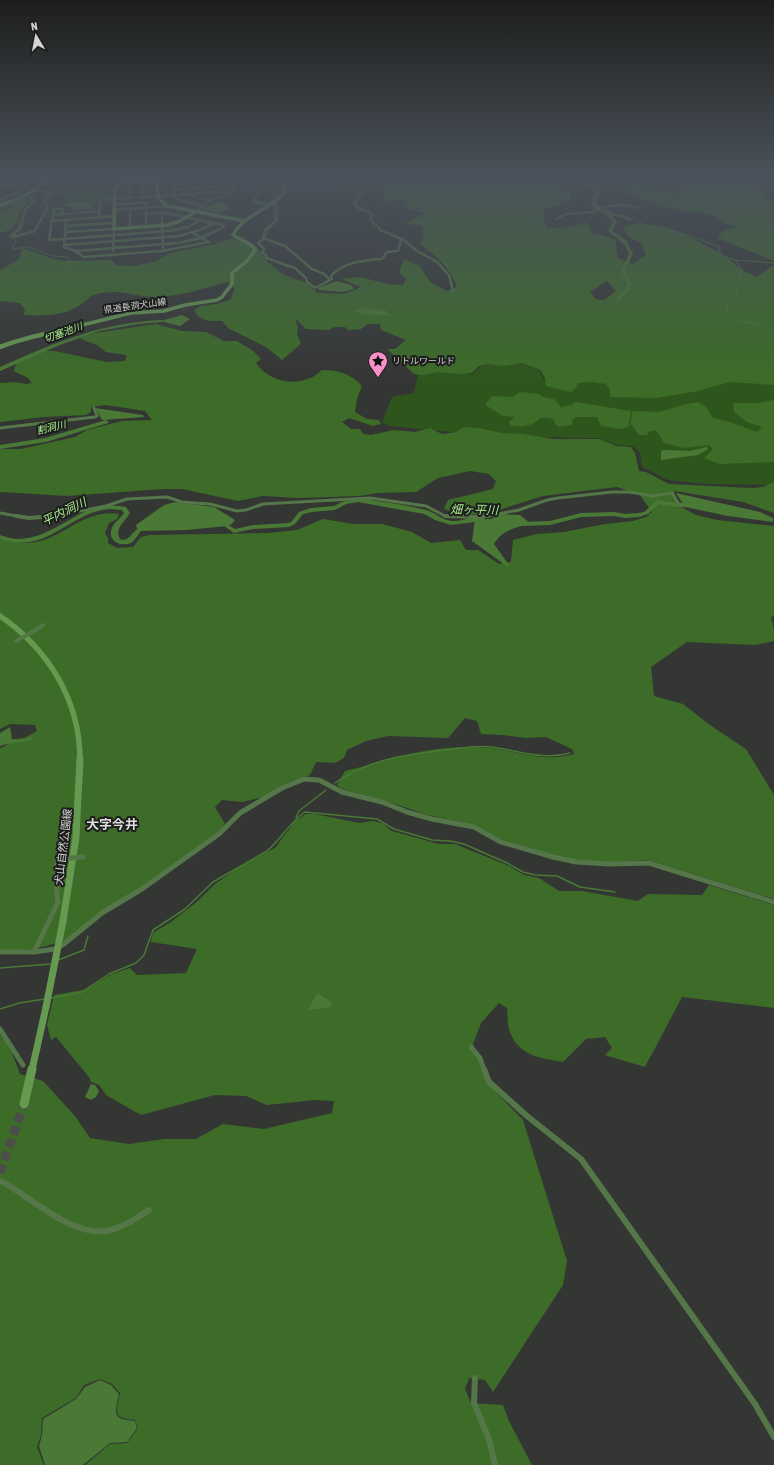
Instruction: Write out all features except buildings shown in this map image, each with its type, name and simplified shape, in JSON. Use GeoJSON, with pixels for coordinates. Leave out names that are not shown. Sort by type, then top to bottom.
{"type":"FeatureCollection","features":[{"type":"Feature","properties":{"kind":"main road","name":"県道長洞犬山線"},"geometry":{"type":"LineString","coordinates":[[0,348],[12,342],[49,334],[106,318],[131,313],[164,311],[185,305],[215,301],[222,297],[231,285],[232,273],[247,261],[255,250],[249,245]]}},
{"type":"Feature","properties":{"kind":"main road","name":"犬山自然公園線"},"geometry":{"type":"LineString","coordinates":[[0,616],[29,638],[56,672],[67,695],[77,726],[80,758],[79,812],[74,854],[63,921],[46,1007],[24,1104]]}},
{"type":"Feature","properties":{"kind":"street"},"geometry":{"type":"LineString","coordinates":[[64,245],[64,247],[75,251],[84,257],[164,251],[196,245]]}},
{"type":"Feature","properties":{"kind":"street"},"geometry":{"type":"LineString","coordinates":[[75,251],[157,245]]}},
{"type":"Feature","properties":{"kind":"street"},"geometry":{"type":"LineString","coordinates":[[163,245],[164,251]]}},
{"type":"Feature","properties":{"kind":"street"},"geometry":{"type":"LineString","coordinates":[[260,245],[264,249],[262,252],[266,258],[295,268],[306,278],[307,282],[315,288],[332,279],[331,276],[337,269],[365,260],[382,259],[387,252],[398,251],[399,245]]}},
{"type":"Feature","properties":{"kind":"street"},"geometry":{"type":"LineString","coordinates":[[283,245],[312,269],[324,274],[330,280]]}},
{"type":"Feature","properties":{"kind":"street"},"geometry":{"type":"LineString","coordinates":[[411,245],[417,251],[437,262],[440,267],[444,269],[449,275],[453,291]]}},
{"type":"Feature","properties":{"kind":"street"},"geometry":{"type":"LineString","coordinates":[[113,248],[113,255]]}},
{"type":"Feature","properties":{"kind":"street"},"geometry":{"type":"LineString","coordinates":[[0,428],[95,417],[97,416],[94,408]]}},
{"type":"Feature","properties":{"kind":"street"},"geometry":{"type":"LineString","coordinates":[[0,513],[29,518],[48,517],[106,506],[127,499],[167,497],[182,502],[210,504],[237,510],[246,510],[263,504],[378,498],[426,506],[445,516],[467,518],[481,518],[519,510],[547,500],[612,492],[630,492],[652,496],[672,493],[679,505]]}},
{"type":"Feature","properties":{"kind":"street"},"geometry":{"type":"LineString","coordinates":[[16,641],[43,625]]}},
{"type":"Feature","properties":{"kind":"street"},"geometry":{"type":"LineString","coordinates":[[0,952],[34,952],[55,949],[64,944],[102,913],[142,889],[189,854],[214,838],[240,813],[282,788],[304,779],[319,780],[342,792],[382,802],[407,812],[474,827],[501,842],[553,857],[582,863],[648,863],[774,902]]}},
{"type":"Feature","properties":{"kind":"street"},"geometry":{"type":"LineString","coordinates":[[34,952],[58,902],[56,893],[58,876],[57,860],[83,857]]}},
{"type":"Feature","properties":{"kind":"street"},"geometry":{"type":"LineString","coordinates":[[0,1029],[23,1065]]}},
{"type":"Feature","properties":{"kind":"street"},"geometry":{"type":"LineString","coordinates":[[471,1047],[480,1058],[490,1082],[527,1116],[581,1159],[751,1398],[774,1437]]}},
{"type":"Feature","properties":{"kind":"street"},"geometry":{"type":"LineString","coordinates":[[0,1181],[65,1221],[90,1230],[104,1231],[116,1228],[149,1210]]}},
{"type":"Feature","properties":{"kind":"street"},"geometry":{"type":"LineString","coordinates":[[475,1378],[474,1402],[489,1439],[495,1465]]}},
{"type":"Feature","properties":{"kind":"shaded area"},"geometry":{"type":"Polygon","coordinates":[[[208,245],[255,245],[265,260],[283,274],[306,283],[318,293],[345,294],[361,287],[341,279],[360,277],[388,284],[403,285],[406,279],[399,272],[404,259],[420,266],[430,282],[447,291],[457,287],[451,274],[437,258],[422,245],[616,245],[618,258],[633,264],[646,255],[642,245],[706,245],[727,257],[739,268],[756,277],[774,265],[774,385],[729,382],[698,391],[657,398],[610,397],[610,389],[606,384],[590,382],[578,383],[576,388],[571,392],[546,386],[545,378],[540,370],[521,363],[503,366],[487,364],[479,366],[472,373],[462,374],[437,372],[424,375],[414,374],[387,349],[395,349],[406,340],[381,330],[380,324],[368,324],[361,329],[348,330],[345,327],[334,327],[329,330],[306,329],[295,318],[298,328],[297,334],[301,344],[282,360],[266,347],[228,328],[222,321],[202,319],[196,314],[194,310],[200,306],[230,300],[235,289],[228,282],[175,295],[157,297],[119,292],[103,293],[92,296],[71,310],[51,315],[23,315],[25,310],[20,303],[0,301],[0,270],[18,260],[23,248],[53,259],[65,261],[111,260],[117,265],[132,266],[154,262],[170,253],[208,245]],[[607,281],[590,292],[596,299],[604,300],[616,291],[607,281]]]}},
{"type":"Feature","properties":{"kind":"shaded area"},"geometry":{"type":"Polygon","coordinates":[[[735,245],[774,245],[774,261],[735,245]]]}},
{"type":"Feature","properties":{"kind":"shaded area"},"geometry":{"type":"Polygon","coordinates":[[[337,281],[351,285],[354,289],[343,292],[319,290],[318,288],[337,281]]]}},
{"type":"Feature","properties":{"kind":"shaded area"},"geometry":{"type":"Polygon","coordinates":[[[366,307],[386,311],[388,314],[395,317],[385,315],[369,315],[354,311],[366,307]]]}},
{"type":"Feature","properties":{"kind":"shaded area"},"geometry":{"type":"Polygon","coordinates":[[[182,315],[190,319],[180,326],[160,321],[182,315]]]}},
{"type":"Feature","properties":{"kind":"shaded area"},"geometry":{"type":"Polygon","coordinates":[[[156,324],[182,331],[206,332],[224,341],[237,341],[252,350],[261,359],[256,363],[262,370],[279,380],[288,382],[306,380],[315,376],[322,370],[339,372],[354,378],[362,386],[357,399],[355,412],[367,419],[379,420],[381,424],[373,426],[349,418],[342,422],[351,429],[360,429],[363,434],[371,435],[393,430],[415,432],[430,428],[442,434],[456,432],[464,427],[553,439],[600,439],[616,446],[631,447],[635,453],[639,471],[646,472],[669,484],[752,488],[763,487],[774,482],[774,513],[743,502],[674,491],[677,507],[683,508],[696,515],[717,520],[774,526],[774,616],[771,617],[774,629],[774,641],[756,645],[687,642],[651,667],[654,696],[683,704],[710,725],[746,749],[774,795],[774,899],[648,860],[609,862],[570,860],[503,840],[474,825],[428,815],[383,800],[342,789],[337,785],[345,771],[408,754],[447,748],[490,748],[542,757],[574,754],[572,749],[546,737],[526,738],[481,734],[477,721],[465,718],[448,738],[388,736],[366,741],[347,750],[344,758],[335,763],[316,762],[310,775],[287,783],[263,797],[242,802],[222,800],[215,807],[225,824],[216,834],[66,940],[34,949],[17,951],[0,950],[0,748],[15,739],[24,738],[37,731],[35,725],[10,724],[0,729],[0,539],[12,542],[37,542],[58,534],[82,520],[100,514],[109,513],[119,514],[117,519],[109,523],[105,533],[108,538],[108,543],[117,548],[133,547],[141,537],[149,535],[268,533],[297,530],[323,519],[353,524],[382,524],[412,532],[431,543],[460,540],[466,550],[478,550],[499,564],[511,562],[513,540],[537,534],[564,532],[605,524],[633,521],[646,517],[652,512],[640,495],[617,487],[543,496],[486,514],[460,514],[444,509],[448,500],[493,489],[496,481],[489,474],[470,471],[438,478],[416,492],[377,493],[360,496],[298,498],[263,496],[238,501],[182,489],[67,496],[0,492],[0,449],[21,449],[75,437],[87,430],[122,421],[152,420],[145,411],[106,405],[91,407],[91,412],[86,415],[44,417],[0,422],[0,383],[32,383],[28,378],[14,371],[15,366],[19,362],[42,351],[55,351],[107,362],[125,361],[127,355],[106,352],[97,345],[81,339],[81,335],[156,324]]]}},
{"type":"Feature","properties":{"kind":"shaded area"},"geometry":{"type":"Polygon","coordinates":[[[486,361],[513,361],[539,370],[545,381],[573,387],[576,379],[729,379],[774,383],[774,485],[706,484],[668,480],[642,467],[640,452],[632,446],[616,445],[599,438],[502,437],[389,426],[382,422],[392,397],[414,393],[419,370],[473,374],[486,361]]]}},
{"type":"Feature","properties":{"kind":"shaded area"},"geometry":{"type":"Polygon","coordinates":[[[520,392],[539,394],[543,397],[554,399],[561,407],[572,405],[575,402],[631,411],[630,426],[621,429],[601,426],[597,417],[576,417],[573,419],[572,425],[560,427],[555,424],[553,419],[548,418],[541,418],[533,424],[527,426],[512,426],[509,423],[515,417],[503,416],[485,405],[492,396],[513,397],[520,392]]]}},
{"type":"Feature","properties":{"kind":"shaded area"},"geometry":{"type":"Polygon","coordinates":[[[774,400],[774,462],[720,464],[704,458],[713,449],[709,445],[684,448],[664,443],[656,430],[647,432],[648,435],[639,435],[631,424],[632,411],[659,412],[698,402],[706,407],[713,418],[730,422],[757,432],[762,427],[747,422],[734,412],[733,403],[758,403],[774,400]]]}},
{"type":"Feature","properties":{"kind":"shaded area"},"geometry":{"type":"Polygon","coordinates":[[[95,408],[143,415],[144,417],[102,420],[95,408]]]}},
{"type":"Feature","properties":{"kind":"shaded area"},"geometry":{"type":"Polygon","coordinates":[[[707,447],[708,449],[698,455],[661,460],[661,451],[664,450],[690,451],[707,447]]]}},
{"type":"Feature","properties":{"kind":"shaded area"},"geometry":{"type":"Polygon","coordinates":[[[676,493],[760,512],[773,518],[773,522],[728,516],[685,507],[676,493]]]}},
{"type":"Feature","properties":{"kind":"shaded area"},"geometry":{"type":"Polygon","coordinates":[[[176,502],[214,507],[235,520],[232,524],[227,526],[186,530],[138,531],[136,525],[164,505],[176,502]]]}},
{"type":"Feature","properties":{"kind":"shaded area"},"geometry":{"type":"Polygon","coordinates":[[[500,514],[520,515],[531,524],[505,532],[494,544],[509,565],[508,567],[472,541],[475,520],[491,519],[500,514]]]}},
{"type":"Feature","properties":{"kind":"shaded area"},"geometry":{"type":"Polygon","coordinates":[[[10,727],[12,739],[19,740],[32,737],[34,739],[0,746],[0,733],[10,727]]]}},
{"type":"Feature","properties":{"kind":"shaded area"},"geometry":{"type":"Polygon","coordinates":[[[306,814],[315,814],[359,823],[372,821],[382,823],[392,831],[439,844],[455,844],[509,866],[524,875],[539,878],[559,891],[582,891],[638,901],[648,894],[702,895],[709,885],[774,905],[774,1008],[682,997],[645,1067],[605,1055],[612,1048],[605,1037],[586,1039],[563,1062],[530,1054],[518,1045],[513,1038],[508,1027],[507,1008],[499,1003],[481,1023],[473,1044],[488,1084],[523,1120],[567,1261],[563,1285],[493,1392],[485,1380],[469,1378],[465,1389],[471,1403],[503,1405],[508,1419],[532,1465],[85,1465],[110,1444],[127,1443],[138,1428],[135,1420],[122,1418],[117,1414],[120,1393],[112,1384],[100,1379],[84,1385],[76,1398],[42,1418],[41,1435],[37,1447],[44,1465],[0,1465],[0,1034],[9,1045],[20,1074],[43,1081],[75,1116],[90,1138],[129,1144],[164,1139],[196,1139],[223,1124],[264,1129],[332,1113],[334,1101],[315,1100],[267,1105],[246,1096],[215,1095],[141,1115],[106,1095],[99,1085],[91,1082],[89,1077],[56,1037],[51,1040],[47,1025],[54,995],[84,990],[112,974],[130,968],[137,975],[186,973],[197,949],[151,942],[153,933],[171,922],[198,901],[215,884],[239,867],[275,848],[295,821],[306,814]]]}},
{"type":"Feature","properties":{"kind":"shaded area"},"geometry":{"type":"Polygon","coordinates":[[[317,993],[330,1001],[333,1005],[331,1007],[308,1010],[317,993]]]}},
{"type":"Feature","properties":{"kind":"shaded area"},"geometry":{"type":"Polygon","coordinates":[[[91,1084],[95,1085],[99,1091],[96,1097],[91,1100],[85,1097],[91,1084]]]}},
{"type":"Feature","properties":{"kind":"shaded area"},"geometry":{"type":"Polygon","coordinates":[[[100,1380],[111,1385],[119,1394],[116,1406],[116,1414],[118,1417],[135,1421],[137,1428],[127,1442],[110,1443],[83,1465],[45,1465],[39,1446],[42,1435],[43,1419],[76,1399],[85,1387],[100,1380]]]}},
{"type":"Feature","properties":{"kind":"waterway"},"geometry":{"type":"LineString","coordinates":[[13,245],[13,249],[28,247],[53,256],[68,257],[71,270]]}},
{"type":"Feature","properties":{"kind":"waterway"},"geometry":{"type":"LineString","coordinates":[[262,245],[265,248],[265,253]]}},
{"type":"Feature","properties":{"kind":"waterway"},"geometry":{"type":"LineString","coordinates":[[617,299],[627,290],[630,284],[623,271],[631,254],[628,245]]}},
{"type":"Feature","properties":{"kind":"waterway"},"geometry":{"type":"LineString","coordinates":[[716,245],[720,247],[719,249],[721,255],[735,260],[742,270],[736,294],[727,302],[728,310],[724,312]]}},
{"type":"Feature","properties":{"kind":"waterway"},"geometry":{"type":"LineString","coordinates":[[736,260],[774,263]]}},
{"type":"Feature","properties":{"kind":"waterway"},"geometry":{"type":"LineString","coordinates":[[282,265],[292,268]]}},
{"type":"Feature","properties":{"kind":"waterway"},"geometry":{"type":"LineString","coordinates":[[740,320],[761,326]]}},
{"type":"Feature","properties":{"kind":"waterway","name":"切塞池川"},"geometry":{"type":"LineString","coordinates":[[0,369],[78,336],[118,325],[160,321]]}},
{"type":"Feature","properties":{"kind":"waterway","name":"割洞川"},"geometry":{"type":"LineString","coordinates":[[0,447],[46,440],[106,422]]}},
{"type":"Feature","properties":{"kind":"waterway","name":"畑ヶ平川"},"geometry":{"type":"LineString","coordinates":[[227,526],[234,531],[253,527],[289,525],[293,523],[301,513],[311,510],[335,508],[344,503],[358,500],[426,512],[437,519],[451,523],[475,520],[485,521]]}},
{"type":"Feature","properties":{"kind":"waterway","name":"畑ヶ平川"},"geometry":{"type":"LineString","coordinates":[[521,524],[550,523],[581,515],[639,515],[646,513],[658,502],[675,505],[693,504]]}},
{"type":"Feature","properties":{"kind":"waterway","name":"平内洞川"},"geometry":{"type":"LineString","coordinates":[[0,537],[16,541],[34,539],[84,515],[110,507],[124,508],[127,513],[115,528],[114,532],[117,540],[121,542],[129,541],[138,531]]}},
{"type":"Feature","properties":{"kind":"waterway"},"geometry":{"type":"LineString","coordinates":[[335,783],[361,768],[388,759],[462,748],[480,746],[550,756],[570,753]]}},
{"type":"Feature","properties":{"kind":"waterway"},"geometry":{"type":"LineString","coordinates":[[296,818],[299,811],[326,790]]}},
{"type":"Feature","properties":{"kind":"waterway"},"geometry":{"type":"LineString","coordinates":[[51,998],[82,992],[109,974],[136,963],[144,955],[153,930],[185,909],[213,882],[267,851],[305,812],[377,819],[394,829],[432,840],[450,841],[464,844],[507,863],[523,872],[535,875],[557,876],[580,887],[615,892]]}},
{"type":"Feature","properties":{"kind":"waterway"},"geometry":{"type":"LineString","coordinates":[[58,960],[84,950],[88,936]]}},
{"type":"Feature","properties":{"kind":"waterway"},"geometry":{"type":"LineString","coordinates":[[0,968],[51,964]]}},
{"type":"Feature","properties":{"kind":"waterway"},"geometry":{"type":"LineString","coordinates":[[0,1009],[19,1003],[45,999]]}},
{"type":"Feature","properties":{"kind":"tunnel"},"geometry":{"type":"LineString","coordinates":[[0,1173],[24,1104]]}},
{"type":"Feature","properties":{"kind":"place","name":"リトルワールド"},"geometry":{"type":"Point","coordinates":[378,378]}},
{"type":"Feature","properties":{"kind":"district","name":"大字今井"},"geometry":{"type":"Point","coordinates":[112,824]}}]}
